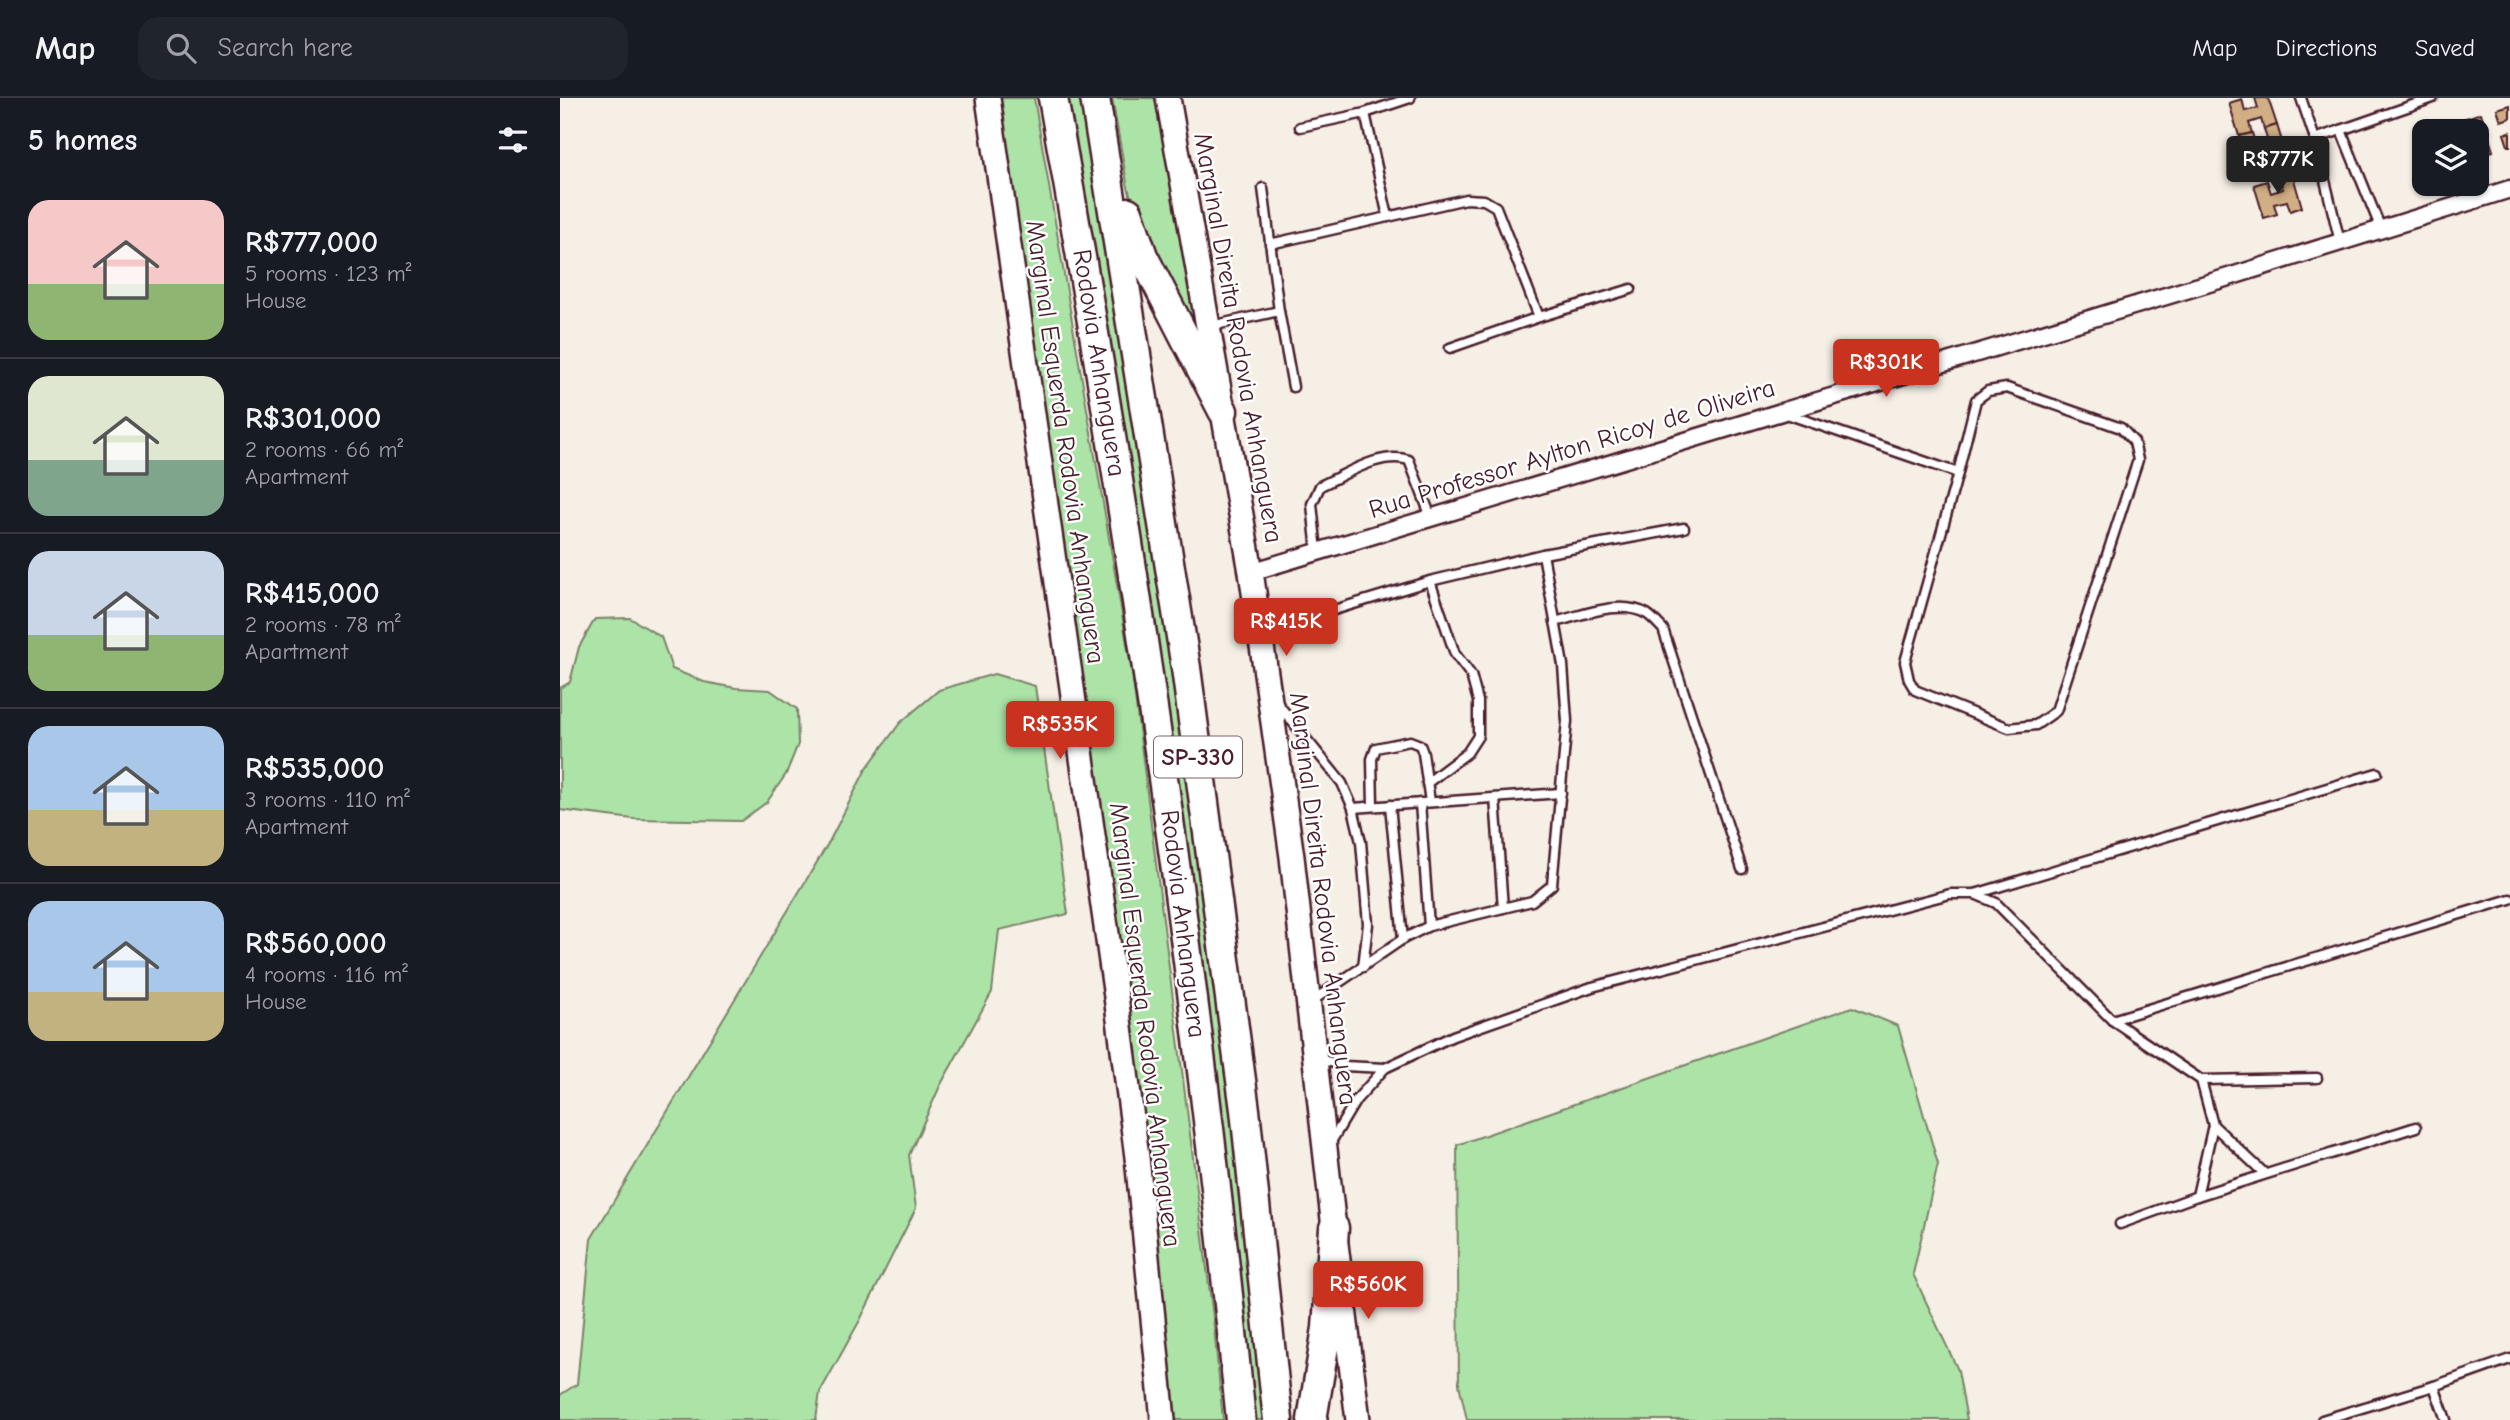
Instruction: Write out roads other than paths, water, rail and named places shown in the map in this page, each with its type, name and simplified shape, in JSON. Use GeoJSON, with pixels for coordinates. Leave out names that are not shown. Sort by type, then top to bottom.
{"type":"FeatureCollection","features":[{"type":"Feature","properties":{"kind":"highway","name":"Rodovia Anhanguera"},"geometry":{"type":"LineString","coordinates":[[1053,98],[1094,324],[1151,684],[1199,1047],[1241,1420]]}},
{"type":"Feature","properties":{"kind":"highway","name":"Rodovia Anhanguera"},"geometry":{"type":"LineString","coordinates":[[1096,98],[1188,682],[1245,1111],[1278,1420]]}},
{"type":"Feature","properties":{"kind":"highway"},"geometry":{"type":"LineString","coordinates":[[1096,98],[1133,231],[1143,256],[1223,411]]}},
{"type":"Feature","properties":{"kind":"highway"},"geometry":{"type":"LineString","coordinates":[[1312,1420],[1327,1328],[1334,1228]]}},
{"type":"Feature","properties":{"kind":"street","name":"Marginal Esquerda Rodovia Anhanguera"},"geometry":{"type":"LineString","coordinates":[[988,98],[1119,1018],[1137,1157],[1163,1420]]}},
{"type":"Feature","properties":{"kind":"street","name":"Marginal Direita Rodovia Anhanguera"},"geometry":{"type":"LineString","coordinates":[[1168,98],[1251,572],[1269,694],[1292,857],[1358,1420]]}},
{"type":"Feature","properties":{"kind":"street","name":"Rua Professor Aylton Ricoy de Oliveira"},"geometry":{"type":"LineString","coordinates":[[1251,572],[2510,189]]}},
{"type":"Feature","properties":{"kind":"lane"},"geometry":{"type":"LineString","coordinates":[[1300,127],[1365,113],[1410,98]]}},
{"type":"Feature","properties":{"kind":"lane"},"geometry":{"type":"LineString","coordinates":[[2301,98],[2315,139],[2340,242]]}},
{"type":"Feature","properties":{"kind":"lane"},"geometry":{"type":"LineString","coordinates":[[2315,139],[2433,98]]}},
{"type":"Feature","properties":{"kind":"lane"},"geometry":{"type":"LineString","coordinates":[[1365,113],[1388,217]]}},
{"type":"Feature","properties":{"kind":"lane"},"geometry":{"type":"LineString","coordinates":[[2341,130],[2381,229]]}},
{"type":"Feature","properties":{"kind":"lane"},"geometry":{"type":"LineString","coordinates":[[1263,188],[1279,311],[1293,387]]}},
{"type":"Feature","properties":{"kind":"lane"},"geometry":{"type":"LineString","coordinates":[[1270,244],[1466,199],[1484,200],[1496,207],[1539,317]]}},
{"type":"Feature","properties":{"kind":"lane"},"geometry":{"type":"LineString","coordinates":[[1450,348],[1631,289]]}},
{"type":"Feature","properties":{"kind":"lane"},"geometry":{"type":"LineString","coordinates":[[1208,326],[1279,311]]}},
{"type":"Feature","properties":{"kind":"lane"},"geometry":{"type":"LineString","coordinates":[[2007,388],[2121,428],[2134,442],[2138,460],[2056,711],[2036,725],[2009,728],[1915,690],[1909,680],[1905,662],[1958,473],[1976,400],[1988,391],[2007,388]]}},
{"type":"Feature","properties":{"kind":"lane"},"geometry":{"type":"LineString","coordinates":[[1781,412],[1958,473]]}},
{"type":"Feature","properties":{"kind":"lane"},"geometry":{"type":"LineString","coordinates":[[1317,552],[1312,504],[1320,486],[1383,458],[1398,457],[1409,460],[1431,517]]}},
{"type":"Feature","properties":{"kind":"lane"},"geometry":{"type":"LineString","coordinates":[[1260,632],[1430,581],[1543,554],[1684,528]]}},
{"type":"Feature","properties":{"kind":"lane"},"geometry":{"type":"LineString","coordinates":[[1309,1003],[1403,939],[1429,926],[1531,901],[1552,885],[1567,721],[1563,665],[1543,554]]}},
{"type":"Feature","properties":{"kind":"lane"},"geometry":{"type":"LineString","coordinates":[[1427,783],[1467,753],[1478,736],[1478,701],[1471,675],[1455,654],[1430,581]]}},
{"type":"Feature","properties":{"kind":"lane"},"geometry":{"type":"LineString","coordinates":[[1555,622],[1608,609],[1631,609],[1647,615],[1663,629],[1742,869]]}},
{"type":"Feature","properties":{"kind":"lane"},"geometry":{"type":"LineString","coordinates":[[1269,694],[1342,783],[1353,808],[1361,842],[1368,924],[1363,967]]}},
{"type":"Feature","properties":{"kind":"lane"},"geometry":{"type":"LineString","coordinates":[[1373,806],[1372,759],[1376,748],[1410,741],[1420,745],[1430,802]]}},
{"type":"Feature","properties":{"kind":"lane"},"geometry":{"type":"LineString","coordinates":[[1326,1150],[1356,1100],[1385,1068],[1453,1036],[1592,987],[1950,894],[1975,894],[2377,773]]}},
{"type":"Feature","properties":{"kind":"lane"},"geometry":{"type":"LineString","coordinates":[[1353,808],[1561,793]]}},
{"type":"Feature","properties":{"kind":"lane"},"geometry":{"type":"LineString","coordinates":[[1495,798],[1503,908]]}},
{"type":"Feature","properties":{"kind":"lane"},"geometry":{"type":"LineString","coordinates":[[1420,803],[1429,926]]}},
{"type":"Feature","properties":{"kind":"lane"},"geometry":{"type":"LineString","coordinates":[[1390,805],[1403,939]]}},
{"type":"Feature","properties":{"kind":"lane"},"geometry":{"type":"LineString","coordinates":[[1975,894],[1996,903],[2112,1020],[2201,1080],[2317,1078]]}},
{"type":"Feature","properties":{"kind":"lane"},"geometry":{"type":"LineString","coordinates":[[2112,1020],[2510,899]]}},
{"type":"Feature","properties":{"kind":"lane"},"geometry":{"type":"LineString","coordinates":[[1316,1058],[1344,1066],[1385,1068]]}},
{"type":"Feature","properties":{"kind":"lane"},"geometry":{"type":"LineString","coordinates":[[2197,1196],[2213,1125],[2201,1080]]}},
{"type":"Feature","properties":{"kind":"lane"},"geometry":{"type":"LineString","coordinates":[[2213,1125],[2265,1174]]}},
{"type":"Feature","properties":{"kind":"lane"},"geometry":{"type":"LineString","coordinates":[[2120,1224],[2197,1196],[2416,1127]]}},
{"type":"Feature","properties":{"kind":"lane"},"geometry":{"type":"LineString","coordinates":[[2322,1420],[2434,1386],[2510,1359]]}},
{"type":"Feature","properties":{"kind":"lane"},"geometry":{"type":"LineString","coordinates":[[2434,1386],[2446,1420]]}}]}
